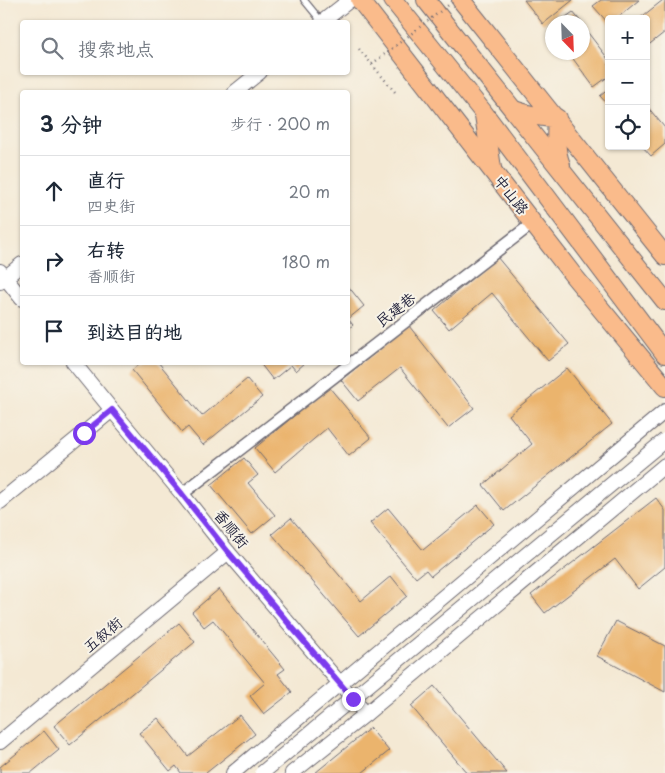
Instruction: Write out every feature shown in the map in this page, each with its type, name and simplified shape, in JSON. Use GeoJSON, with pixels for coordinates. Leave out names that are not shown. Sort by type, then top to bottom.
{"type":"FeatureCollection","features":[{"type":"Feature","properties":{"kind":"main road","name":"中山路"},"geometry":{"type":"LineString","coordinates":[[360,0],[573,275],[665,388]]}},
{"type":"Feature","properties":{"kind":"main road","name":"中山路"},"geometry":{"type":"LineString","coordinates":[[392,0],[483,112],[665,354]]}},
{"type":"Feature","properties":{"kind":"main road"},"geometry":{"type":"LineString","coordinates":[[426,0],[665,302]]}},
{"type":"Feature","properties":{"kind":"main road"},"geometry":{"type":"LineString","coordinates":[[461,0],[557,118],[665,256]]}},
{"type":"Feature","properties":{"kind":"main road"},"geometry":{"type":"LineString","coordinates":[[514,110],[532,116],[557,118]]}},
{"type":"Feature","properties":{"kind":"main road"},"geometry":{"type":"LineString","coordinates":[[483,112],[493,172]]}},
{"type":"Feature","properties":{"kind":"main road"},"geometry":{"type":"LineString","coordinates":[[557,118],[556,141],[558,158],[565,175]]}},
{"type":"Feature","properties":{"kind":"street"},"geometry":{"type":"LineString","coordinates":[[325,20],[350,0]]}},
{"type":"Feature","properties":{"kind":"street"},"geometry":{"type":"LineString","coordinates":[[238,90],[256,75]]}},
{"type":"Feature","properties":{"kind":"street","name":"民建巷"},"geometry":{"type":"LineString","coordinates":[[350,364],[533,223]]}},
{"type":"Feature","properties":{"kind":"street"},"geometry":{"type":"LineString","coordinates":[[20,265],[2,277],[20,297]]}},
{"type":"Feature","properties":{"kind":"street","name":"香顺街"},"geometry":{"type":"LineString","coordinates":[[75,365],[228,552],[366,714]]}},
{"type":"Feature","properties":{"kind":"street","name":"民建巷"},"geometry":{"type":"LineString","coordinates":[[182,494],[349,365]]}},
{"type":"Feature","properties":{"kind":"street"},"geometry":{"type":"LineString","coordinates":[[0,502],[112,410]]}},
{"type":"Feature","properties":{"kind":"street"},"geometry":{"type":"LineString","coordinates":[[233,773],[665,411]]}},
{"type":"Feature","properties":{"kind":"street"},"geometry":{"type":"LineString","coordinates":[[262,773],[665,440]]}},
{"type":"Feature","properties":{"kind":"street"},"geometry":{"type":"LineString","coordinates":[[292,773],[366,714],[665,465]]}},
{"type":"Feature","properties":{"kind":"street","name":"五叙街"},"geometry":{"type":"LineString","coordinates":[[0,742],[228,552]]}},
{"type":"Feature","properties":{"kind":"lane"},"geometry":{"type":"LineString","coordinates":[[304,0],[320,20]]}},
{"type":"Feature","properties":{"kind":"path"},"geometry":{"type":"LineString","coordinates":[[372,64],[455,0]]}},
{"type":"Feature","properties":{"kind":"path"},"geometry":{"type":"LineString","coordinates":[[359,49],[395,92]]}},
{"type":"Feature","properties":{"kind":"building"},"geometry":{"type":"Polygon","coordinates":[[[524,0],[573,0],[554,15],[545,15],[545,22],[543,24],[524,0]]]}},
{"type":"Feature","properties":{"kind":"building"},"geometry":{"type":"Polygon","coordinates":[[[601,0],[639,0],[621,15],[605,15],[605,20],[593,6],[601,0]]]}},
{"type":"Feature","properties":{"kind":"building"},"geometry":{"type":"Polygon","coordinates":[[[665,0],[665,32],[650,44],[650,15],[644,15],[665,0]]]}},
{"type":"Feature","properties":{"kind":"building"},"geometry":{"type":"Polygon","coordinates":[[[590,35],[605,55],[605,79],[594,87],[574,60],[590,60],[590,35]]]}},
{"type":"Feature","properties":{"kind":"building"},"geometry":{"type":"Polygon","coordinates":[[[605,92],[605,102],[600,96],[605,92]]]}},
{"type":"Feature","properties":{"kind":"building"},"geometry":{"type":"Polygon","coordinates":[[[650,110],[665,128],[665,144],[651,156],[646,150],[650,150],[650,110]]]}},
{"type":"Feature","properties":{"kind":"building"},"geometry":{"type":"Polygon","coordinates":[[[497,257],[569,344],[548,361],[492,293],[449,329],[434,311],[497,257]]]}},
{"type":"Feature","properties":{"kind":"building"},"geometry":{"type":"Polygon","coordinates":[[[350,288],[364,306],[350,317],[350,288]]]}},
{"type":"Feature","properties":{"kind":"building"},"geometry":{"type":"Polygon","coordinates":[[[409,326],[474,408],[448,428],[400,368],[358,401],[341,380],[409,326]]]}},
{"type":"Feature","properties":{"kind":"building"},"geometry":{"type":"Polygon","coordinates":[[[138,365],[160,365],[202,416],[247,379],[262,397],[203,445],[188,427],[182,432],[132,370],[138,365]]]}},
{"type":"Feature","properties":{"kind":"building"},"geometry":{"type":"Polygon","coordinates":[[[261,365],[291,365],[273,380],[261,365]]]}},
{"type":"Feature","properties":{"kind":"building"},"geometry":{"type":"Polygon","coordinates":[[[291,365],[303,365],[296,371],[291,365]]]}},
{"type":"Feature","properties":{"kind":"building"},"geometry":{"type":"Polygon","coordinates":[[[567,368],[612,424],[504,511],[483,485],[532,444],[509,415],[567,368]]]}},
{"type":"Feature","properties":{"kind":"building"},"geometry":{"type":"Polygon","coordinates":[[[329,387],[371,438],[349,456],[327,428],[275,472],[255,448],[329,387]]]}},
{"type":"Feature","properties":{"kind":"building"},"geometry":{"type":"Polygon","coordinates":[[[244,458],[258,475],[248,483],[275,515],[252,534],[211,485],[244,458]]]}},
{"type":"Feature","properties":{"kind":"building"},"geometry":{"type":"Polygon","coordinates":[[[656,498],[665,510],[665,567],[638,589],[615,559],[545,613],[531,595],[656,498]]]}},
{"type":"Feature","properties":{"kind":"building"},"geometry":{"type":"Polygon","coordinates":[[[478,505],[494,524],[431,576],[426,570],[416,578],[370,523],[388,508],[423,550],[478,505]]]}},
{"type":"Feature","properties":{"kind":"building"},"geometry":{"type":"Polygon","coordinates":[[[291,518],[361,601],[391,576],[407,596],[359,636],[272,534],[291,518]]]}},
{"type":"Feature","properties":{"kind":"building"},"geometry":{"type":"Polygon","coordinates":[[[219,589],[285,669],[278,674],[292,692],[264,714],[250,696],[265,683],[213,620],[204,627],[192,612],[219,589]]]}},
{"type":"Feature","properties":{"kind":"building"},"geometry":{"type":"Polygon","coordinates":[[[616,621],[665,646],[665,692],[597,656],[616,621]]]}},
{"type":"Feature","properties":{"kind":"building"},"geometry":{"type":"Polygon","coordinates":[[[179,623],[195,642],[70,745],[54,726],[179,623]]]}},
{"type":"Feature","properties":{"kind":"building"},"geometry":{"type":"Polygon","coordinates":[[[434,686],[507,773],[467,773],[411,706],[434,686]]]}},
{"type":"Feature","properties":{"kind":"building"},"geometry":{"type":"Polygon","coordinates":[[[240,715],[255,734],[206,773],[181,773],[176,766],[170,771],[139,733],[158,718],[188,756],[240,715]]]}},
{"type":"Feature","properties":{"kind":"building"},"geometry":{"type":"Polygon","coordinates":[[[370,728],[389,751],[362,773],[315,773],[370,728]]]}},
{"type":"Feature","properties":{"kind":"building"},"geometry":{"type":"Polygon","coordinates":[[[44,731],[59,750],[31,773],[0,773],[0,767],[44,731]]]}},
{"type":"Feature","properties":{"kind":"route"},"geometry":{"type":"LineString","coordinates":[[84,433],[112,410],[228,552],[353,699]]}}]}
